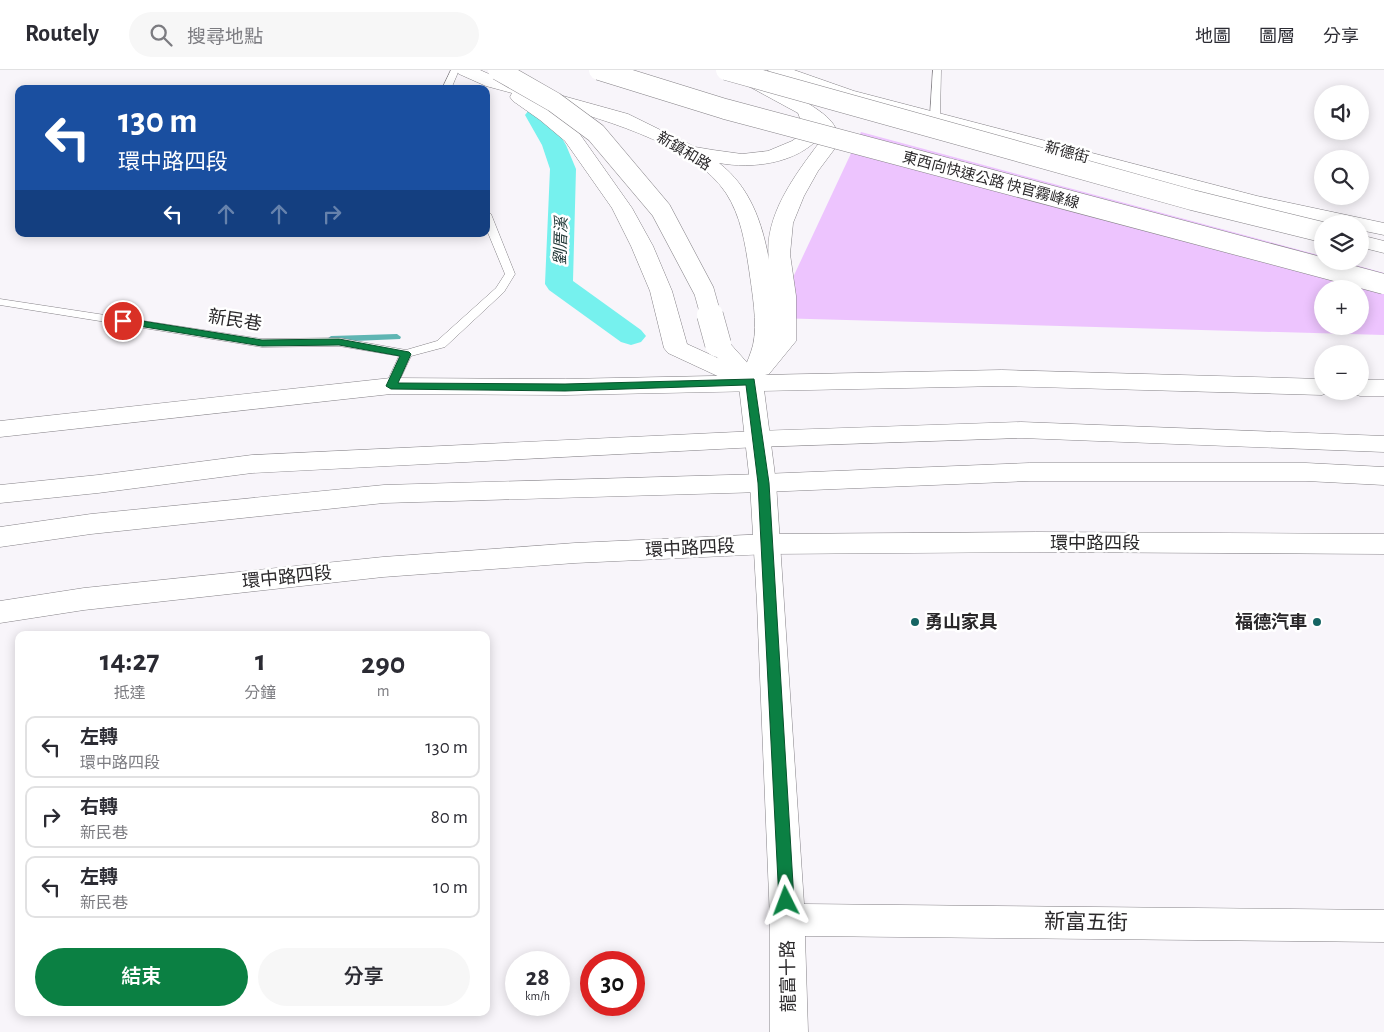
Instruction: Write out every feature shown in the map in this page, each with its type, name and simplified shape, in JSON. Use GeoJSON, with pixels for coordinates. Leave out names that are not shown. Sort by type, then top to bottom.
{"type":"FeatureCollection","features":[{"type":"Feature","properties":{"kind":"main road","name":"新鎮和路"},"geometry":{"type":"LineString","coordinates":[[465,70],[495,76],[621,118],[686,149],[716,171],[736,191],[746,211],[756,240],[765,300],[765,344],[751,382]]}},
{"type":"Feature","properties":{"kind":"main road","name":"東西向快速公路 快官霧峰線"},"geometry":{"type":"LineString","coordinates":[[599,70],[724,109],[1384,284]]}},
{"type":"Feature","properties":{"kind":"main road","name":"東西向快速公路 快官霧峰線"},"geometry":{"type":"LineString","coordinates":[[726,70],[1192,200],[1314,230]]}},
{"type":"Feature","properties":{"kind":"main road"},"geometry":{"type":"LineString","coordinates":[[732,70],[806,110],[822,122],[828,131],[829,143],[809,170],[794,196],[783,223],[779,254],[785,296],[784,341],[751,382]]}},
{"type":"Feature","properties":{"kind":"main road","name":"新德街"},"geometry":{"type":"LineString","coordinates":[[777,70],[848,95],[1256,202],[1317,215]]}},
{"type":"Feature","properties":{"kind":"main road"},"geometry":{"type":"LineString","coordinates":[[495,76],[554,102],[596,132],[661,210],[704,291],[718,344],[751,382]]}},
{"type":"Feature","properties":{"kind":"main road"},"geometry":{"type":"LineString","coordinates":[[495,76],[572,137],[622,208],[642,246],[661,291],[676,348],[751,382]]}},
{"type":"Feature","properties":{"kind":"main road"},"geometry":{"type":"LineString","coordinates":[[686,149],[717,158],[737,160],[783,154],[799,147],[811,136],[812,126],[806,110]]}},
{"type":"Feature","properties":{"kind":"main road","name":"新德街"},"geometry":{"type":"LineString","coordinates":[[1369,226],[1384,229]]}},
{"type":"Feature","properties":{"kind":"main road"},"geometry":{"type":"LineString","coordinates":[[1369,243],[1384,247]]}},
{"type":"Feature","properties":{"kind":"main road"},"geometry":{"type":"LineString","coordinates":[[0,429],[391,386],[565,388],[751,382],[1002,378],[1314,387]]}},
{"type":"Feature","properties":{"kind":"main road","name":"龍富十路"},"geometry":{"type":"LineString","coordinates":[[751,382],[763,483],[767,544],[788,920],[789,1032]]}},
{"type":"Feature","properties":{"kind":"main road"},"geometry":{"type":"LineString","coordinates":[[1369,388],[1384,388]]}},
{"type":"Feature","properties":{"kind":"main road"},"geometry":{"type":"LineString","coordinates":[[0,494],[98,484],[252,464],[758,439],[1022,430],[1384,444]]}},
{"type":"Feature","properties":{"kind":"main road"},"geometry":{"type":"LineString","coordinates":[[0,537],[91,524],[384,494],[763,483],[1030,472],[1306,472],[1384,476]]}},
{"type":"Feature","properties":{"kind":"main road","name":"環中路四段"},"geometry":{"type":"LineString","coordinates":[[0,612],[84,599],[383,567],[575,553],[767,544],[1384,544]]}},
{"type":"Feature","properties":{"kind":"main road","name":"新富五街"},"geometry":{"type":"LineString","coordinates":[[788,920],[1384,926]]}},
{"type":"Feature","properties":{"kind":"lane"},"geometry":{"type":"LineString","coordinates":[[448,85],[455,70]]}},
{"type":"Feature","properties":{"kind":"lane"},"geometry":{"type":"LineString","coordinates":[[935,117],[937,70]]}},
{"type":"Feature","properties":{"kind":"lane","name":"新民巷"},"geometry":{"type":"LineString","coordinates":[[0,302],[262,343],[339,342],[406,354],[441,344],[500,290],[510,274],[490,224]]}},
{"type":"Feature","properties":{"kind":"lane"},"geometry":{"type":"LineString","coordinates":[[391,386],[406,354]]}},
{"type":"Feature","properties":{"kind":"shaded area"},"geometry":{"type":"Polygon","coordinates":[[[861,132],[1314,254],[1314,270],[1369,269],[1384,273],[1384,335],[1369,335],[1369,280],[1314,280],[1314,333],[774,318],[861,132]]]}},
{"type":"Feature","properties":{"kind":"waterway","name":"劉厝溪"},"geometry":{"type":"LineString","coordinates":[[537,115],[554,145],[563,169],[559,284],[631,336]]}},
{"type":"Feature","properties":{"kind":"waterway"},"geometry":{"type":"LineString","coordinates":[[331,339],[397,337]]}},
{"type":"Feature","properties":{"kind":"place","name":"勇山家具"},"geometry":{"type":"Point","coordinates":[915,622]}},
{"type":"Feature","properties":{"kind":"place","name":"福德汽車"},"geometry":{"type":"Point","coordinates":[1317,622]}},
{"type":"Feature","properties":{"kind":"route"},"geometry":{"type":"LineString","coordinates":[[123,321],[262,343],[339,342],[406,354],[391,386],[565,388],[751,382],[763,483],[786,901]]}}]}
